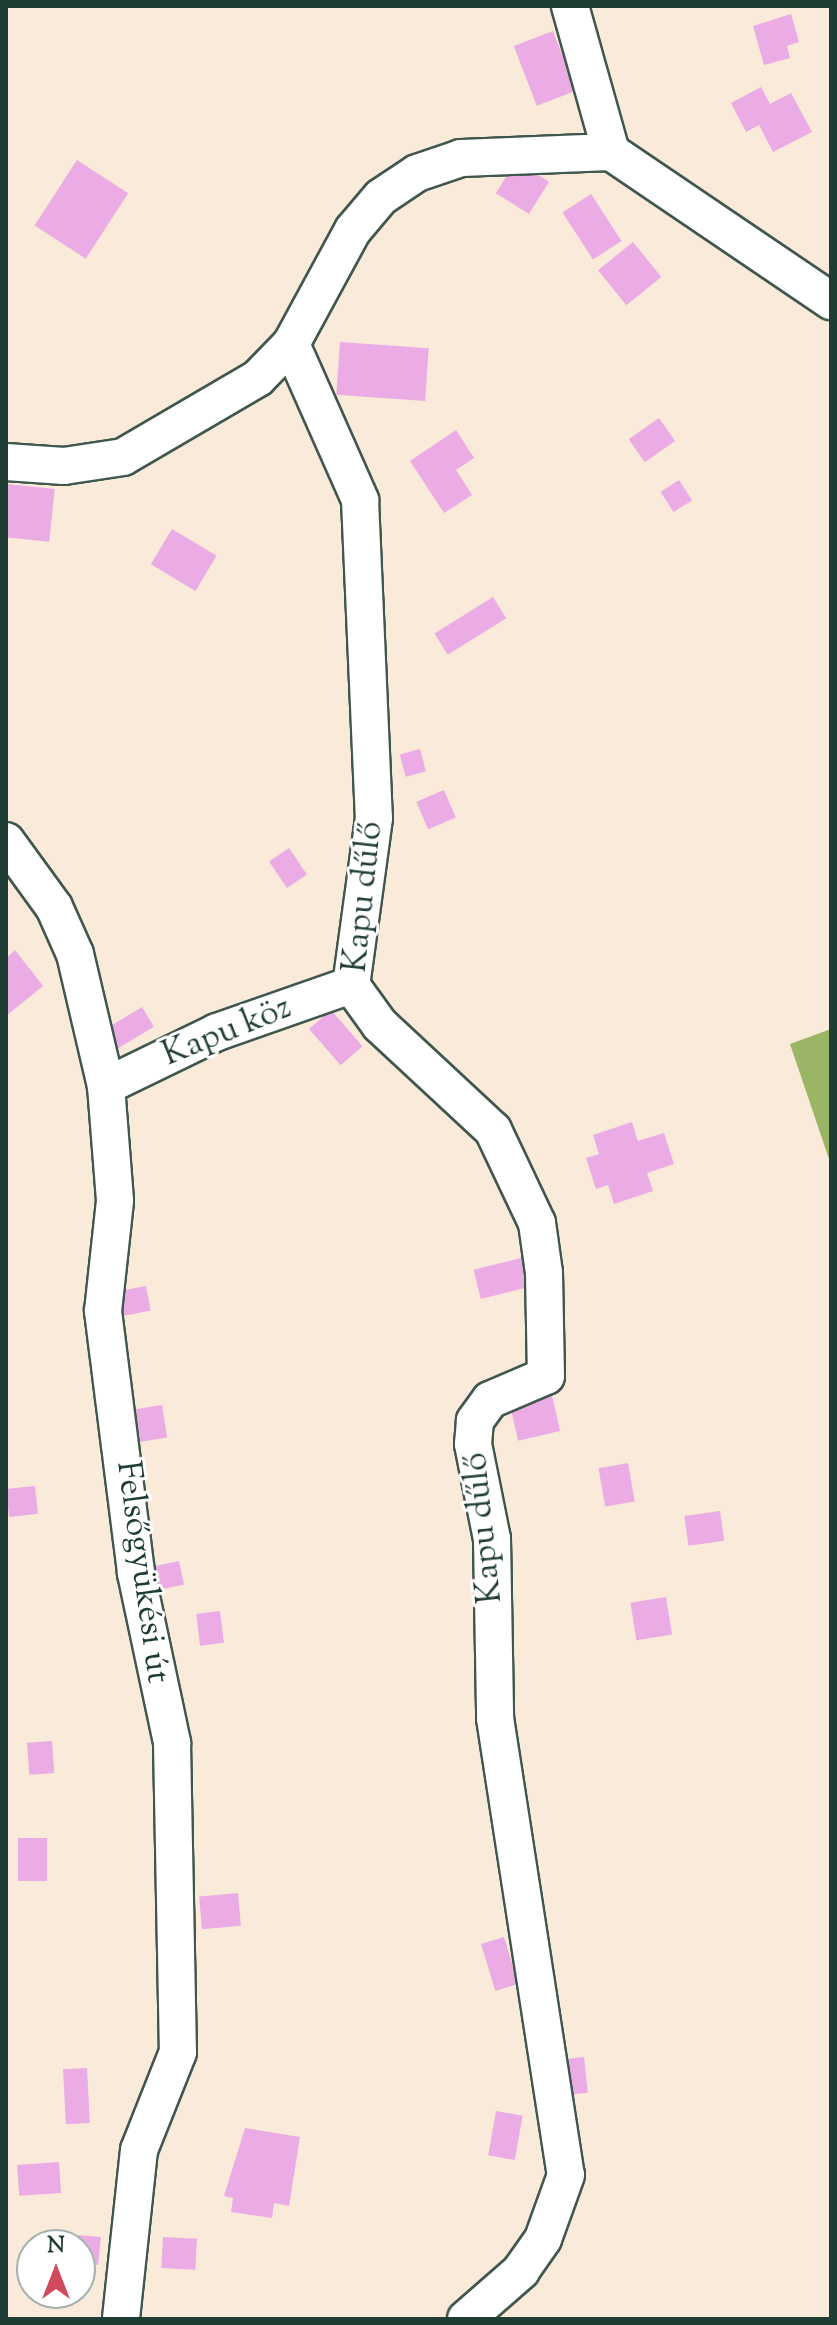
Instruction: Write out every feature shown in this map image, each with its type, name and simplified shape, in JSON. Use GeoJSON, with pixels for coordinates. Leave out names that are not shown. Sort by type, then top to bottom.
{"type":"FeatureCollection","features":[{"type":"Feature","properties":{"kind":"street"},"geometry":{"type":"LineString","coordinates":[[570,6],[611,152]]}},
{"type":"Feature","properties":{"kind":"street"},"geometry":{"type":"LineString","coordinates":[[6,462],[64,466],[123,457],[258,378],[291,344],[353,230],[381,197],[417,173],[461,158],[611,152],[831,301]]}},
{"type":"Feature","properties":{"kind":"street","name":"Kapu dűlő"},"geometry":{"type":"LineString","coordinates":[[291,344],[360,500],[374,818],[351,985],[380,1025],[493,1130],[537,1223],[544,1273],[546,1376],[490,1400],[475,1421],[473,1444],[492,1539],[495,1718],[566,2175],[543,2239],[521,2271],[466,2319]]}},
{"type":"Feature","properties":{"kind":"street","name":"Felsőgyükési út"},"geometry":{"type":"LineString","coordinates":[[6,841],[54,907],[75,954],[106,1086],[115,1201],[103,1311],[136,1573],[172,1743],[179,1936],[178,2052],[139,2150],[121,2319]]}},
{"type":"Feature","properties":{"kind":"street","name":"Kapu köz"},"geometry":{"type":"LineString","coordinates":[[106,1086],[217,1032],[351,985]]}},
{"type":"Feature","properties":{"kind":"green space"},"geometry":{"type":"Polygon","coordinates":[[[831,1029],[831,1165],[790,1044],[831,1029]]]}},
{"type":"Feature","properties":{"kind":"building"},"geometry":{"type":"Polygon","coordinates":[[[791,14],[799,42],[787,46],[790,58],[764,65],[753,26],[791,14]]]}},
{"type":"Feature","properties":{"kind":"building"},"geometry":{"type":"Polygon","coordinates":[[[553,31],[576,91],[537,106],[514,46],[553,31]]]}},
{"type":"Feature","properties":{"kind":"building"},"geometry":{"type":"Polygon","coordinates":[[[761,87],[770,104],[791,93],[812,132],[773,152],[759,125],[746,132],[731,103],[761,87]]]}},
{"type":"Feature","properties":{"kind":"building"},"geometry":{"type":"Polygon","coordinates":[[[77,160],[128,193],[86,259],[35,225],[77,160]]]}},
{"type":"Feature","properties":{"kind":"building"},"geometry":{"type":"Polygon","coordinates":[[[516,161],[549,182],[529,214],[496,193],[516,161]]]}},
{"type":"Feature","properties":{"kind":"building"},"geometry":{"type":"Polygon","coordinates":[[[591,194],[621,241],[593,259],[562,213],[591,194]]]}},
{"type":"Feature","properties":{"kind":"building"},"geometry":{"type":"Polygon","coordinates":[[[633,242],[661,277],[626,305],[598,270],[633,242]]]}},
{"type":"Feature","properties":{"kind":"building"},"geometry":{"type":"Polygon","coordinates":[[[340,342],[429,348],[425,401],[336,395],[340,342]]]}},
{"type":"Feature","properties":{"kind":"building"},"geometry":{"type":"Polygon","coordinates":[[[659,418],[675,441],[645,462],[629,439],[659,418]]]}},
{"type":"Feature","properties":{"kind":"building"},"geometry":{"type":"Polygon","coordinates":[[[456,430],[474,458],[456,470],[472,495],[444,513],[410,461],[456,430]]]}},
{"type":"Feature","properties":{"kind":"building"},"geometry":{"type":"Polygon","coordinates":[[[679,480],[692,500],[674,512],[661,492],[679,480]]]}},
{"type":"Feature","properties":{"kind":"building"},"geometry":{"type":"Polygon","coordinates":[[[6,484],[55,489],[49,542],[6,537],[6,484]]]}},
{"type":"Feature","properties":{"kind":"building"},"geometry":{"type":"Polygon","coordinates":[[[172,529],[217,556],[195,591],[151,564],[172,529]]]}},
{"type":"Feature","properties":{"kind":"building"},"geometry":{"type":"Polygon","coordinates":[[[493,597],[506,618],[448,655],[434,634],[493,597]]]}},
{"type":"Feature","properties":{"kind":"building"},"geometry":{"type":"Polygon","coordinates":[[[420,749],[426,771],[406,777],[400,754],[420,749]]]}},
{"type":"Feature","properties":{"kind":"building"},"geometry":{"type":"Polygon","coordinates":[[[444,790],[456,818],[428,829],[416,802],[444,790]]]}},
{"type":"Feature","properties":{"kind":"building"},"geometry":{"type":"Polygon","coordinates":[[[289,848],[307,875],[287,888],[269,861],[289,848]]]}},
{"type":"Feature","properties":{"kind":"building"},"geometry":{"type":"Polygon","coordinates":[[[15,950],[43,986],[6,1016],[6,958],[15,950]]]}},
{"type":"Feature","properties":{"kind":"building"},"geometry":{"type":"Polygon","coordinates":[[[142,1007],[154,1027],[115,1050],[103,1030],[142,1007]]]}},
{"type":"Feature","properties":{"kind":"building"},"geometry":{"type":"Polygon","coordinates":[[[331,1010],[362,1046],[341,1065],[309,1029],[331,1010]]]}},
{"type":"Feature","properties":{"kind":"building"},"geometry":{"type":"Polygon","coordinates":[[[632,1122],[638,1141],[664,1133],[674,1164],[647,1173],[653,1191],[614,1204],[608,1185],[596,1189],[586,1158],[599,1154],[593,1135],[632,1122]]]}},
{"type":"Feature","properties":{"kind":"building"},"geometry":{"type":"Polygon","coordinates":[[[525,1257],[532,1286],[481,1299],[474,1270],[525,1257]]]}},
{"type":"Feature","properties":{"kind":"building"},"geometry":{"type":"Polygon","coordinates":[[[146,1286],[151,1311],[119,1317],[115,1292],[146,1286]]]}},
{"type":"Feature","properties":{"kind":"building"},"geometry":{"type":"Polygon","coordinates":[[[552,1396],[560,1431],[518,1441],[510,1406],[552,1396]]]}},
{"type":"Feature","properties":{"kind":"building"},"geometry":{"type":"Polygon","coordinates":[[[162,1405],[167,1438],[140,1442],[135,1409],[162,1405]]]}},
{"type":"Feature","properties":{"kind":"building"},"geometry":{"type":"Polygon","coordinates":[[[628,1463],[635,1501],[605,1507],[598,1468],[628,1463]]]}},
{"type":"Feature","properties":{"kind":"building"},"geometry":{"type":"Polygon","coordinates":[[[35,1486],[38,1514],[9,1517],[6,1489],[35,1486]]]}},
{"type":"Feature","properties":{"kind":"building"},"geometry":{"type":"Polygon","coordinates":[[[720,1511],[724,1541],[689,1546],[684,1516],[720,1511]]]}},
{"type":"Feature","properties":{"kind":"building"},"geometry":{"type":"Polygon","coordinates":[[[179,1561],[184,1584],[147,1592],[142,1569],[179,1561]]]}},
{"type":"Feature","properties":{"kind":"building"},"geometry":{"type":"Polygon","coordinates":[[[666,1597],[672,1635],[636,1640],[630,1603],[666,1597]]]}},
{"type":"Feature","properties":{"kind":"building"},"geometry":{"type":"Polygon","coordinates":[[[220,1611],[224,1643],[200,1646],[196,1614],[220,1611]]]}},
{"type":"Feature","properties":{"kind":"building"},"geometry":{"type":"Polygon","coordinates":[[[52,1741],[54,1773],[29,1775],[27,1743],[52,1741]]]}},
{"type":"Feature","properties":{"kind":"building"},"geometry":{"type":"Polygon","coordinates":[[[18,1838],[47,1838],[47,1881],[18,1881],[18,1838]]]}},
{"type":"Feature","properties":{"kind":"building"},"geometry":{"type":"Polygon","coordinates":[[[238,1893],[241,1926],[202,1929],[199,1896],[238,1893]]]}},
{"type":"Feature","properties":{"kind":"building"},"geometry":{"type":"Polygon","coordinates":[[[504,1937],[518,1984],[495,1991],[481,1944],[504,1937]]]}},
{"type":"Feature","properties":{"kind":"building"},"geometry":{"type":"Polygon","coordinates":[[[584,2057],[588,2093],[567,2095],[563,2059],[584,2057]]]}},
{"type":"Feature","properties":{"kind":"building"},"geometry":{"type":"Polygon","coordinates":[[[87,2068],[90,2123],[66,2124],[63,2069],[87,2068]]]}},
{"type":"Feature","properties":{"kind":"building"},"geometry":{"type":"Polygon","coordinates":[[[496,2111],[523,2116],[515,2160],[488,2155],[496,2111]]]}},
{"type":"Feature","properties":{"kind":"building"},"geometry":{"type":"Polygon","coordinates":[[[245,2128],[300,2137],[289,2206],[274,2203],[272,2218],[231,2212],[233,2198],[224,2196],[245,2128]]]}},
{"type":"Feature","properties":{"kind":"building"},"geometry":{"type":"Polygon","coordinates":[[[59,2162],[61,2193],[19,2196],[17,2165],[59,2162]]]}},
{"type":"Feature","properties":{"kind":"building"},"geometry":{"type":"Polygon","coordinates":[[[96,2237],[101,2237],[96,2265],[96,2237]]]}},
{"type":"Feature","properties":{"kind":"building"},"geometry":{"type":"Polygon","coordinates":[[[163,2237],[197,2239],[195,2270],[161,2268],[163,2237]]]}}]}
